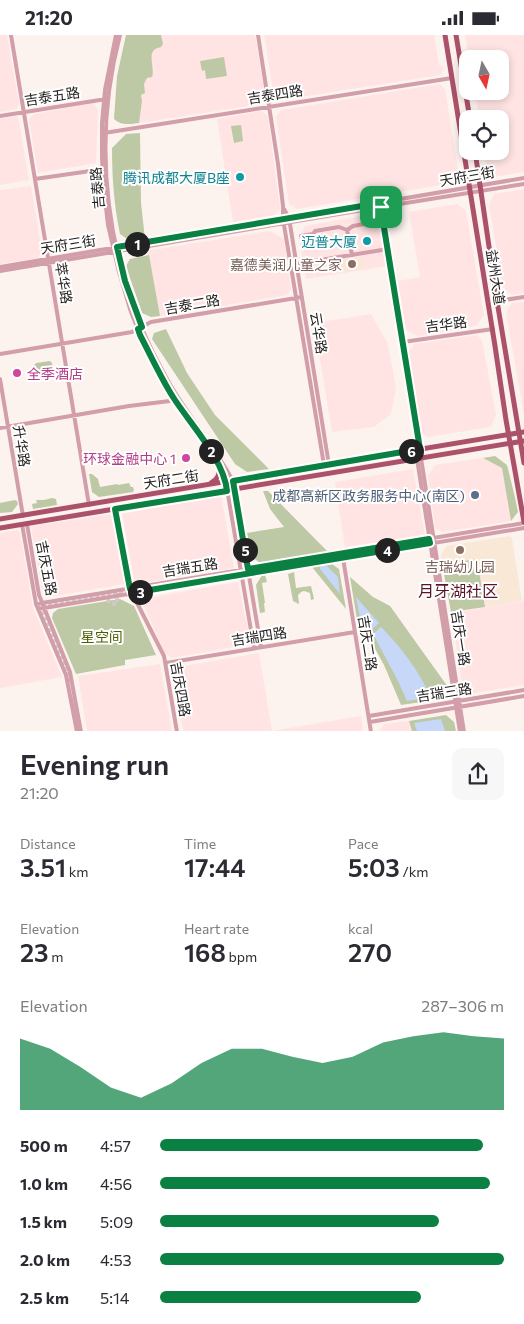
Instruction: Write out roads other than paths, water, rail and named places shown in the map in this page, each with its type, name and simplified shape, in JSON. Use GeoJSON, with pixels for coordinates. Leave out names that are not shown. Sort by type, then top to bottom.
{"type":"FeatureCollection","features":[{"type":"Feature","properties":{"kind":"main road","name":"益州大道"},"geometry":{"type":"LineString","coordinates":[[445,35],[524,523]]}},
{"type":"Feature","properties":{"kind":"main road"},"geometry":{"type":"LineString","coordinates":[[456,35],[468,110]]}},
{"type":"Feature","properties":{"kind":"main road","name":"益州大道"},"geometry":{"type":"LineString","coordinates":[[476,160],[497,301],[521,433],[524,463]]}},
{"type":"Feature","properties":{"kind":"main road","name":"天府二街"},"geometry":{"type":"LineString","coordinates":[[0,519],[521,433]]}},
{"type":"Feature","properties":{"kind":"main road","name":"天府二街"},"geometry":{"type":"LineString","coordinates":[[0,528],[522,442]]}},
{"type":"Feature","properties":{"kind":"main road"},"geometry":{"type":"LineString","coordinates":[[204,485],[211,484],[216,480],[220,467]]}},
{"type":"Feature","properties":{"kind":"street","name":"萃华路"},"geometry":{"type":"LineString","coordinates":[[11,35],[90,505]]}},
{"type":"Feature","properties":{"kind":"street","name":"吉泰路"},"geometry":{"type":"LineString","coordinates":[[116,35],[107,74],[104,133],[104,169],[108,225],[116,250],[119,272],[155,365],[206,443],[220,467],[226,482],[254,648]]}},
{"type":"Feature","properties":{"kind":"street","name":"吉泰路"},"geometry":{"type":"LineString","coordinates":[[106,99],[120,35]]}},
{"type":"Feature","properties":{"kind":"street","name":"云华路"},"geometry":{"type":"LineString","coordinates":[[258,35],[283,206],[327,465]]}},
{"type":"Feature","properties":{"kind":"street","name":"吉泰四路"},"geometry":{"type":"LineString","coordinates":[[104,133],[452,78]]}},
{"type":"Feature","properties":{"kind":"street","name":"吉泰五路"},"geometry":{"type":"LineString","coordinates":[[0,116],[106,99]]}},
{"type":"Feature","properties":{"kind":"street"},"geometry":{"type":"LineString","coordinates":[[35,179],[104,169]]}},
{"type":"Feature","properties":{"kind":"street","name":"天府三街"},"geometry":{"type":"LineString","coordinates":[[381,205],[524,178]]}},
{"type":"Feature","properties":{"kind":"street","name":"天府三街"},"geometry":{"type":"LineString","coordinates":[[0,271],[381,205],[524,184]]}},
{"type":"Feature","properties":{"kind":"street"},"geometry":{"type":"LineString","coordinates":[[381,205],[420,449]]}},
{"type":"Feature","properties":{"kind":"street","name":"云华路"},"geometry":{"type":"LineString","coordinates":[[286,221],[296,264],[299,297]]}},
{"type":"Feature","properties":{"kind":"street"},"geometry":{"type":"LineString","coordinates":[[347,230],[353,226],[376,222]]}},
{"type":"Feature","properties":{"kind":"street"},"geometry":{"type":"LineString","coordinates":[[301,236],[313,234],[315,231],[339,227],[347,230]]}},
{"type":"Feature","properties":{"kind":"street"},"geometry":{"type":"LineString","coordinates":[[347,230],[352,255]]}},
{"type":"Feature","properties":{"kind":"street"},"geometry":{"type":"LineString","coordinates":[[296,264],[388,249]]}},
{"type":"Feature","properties":{"kind":"street","name":"天府三街"},"geometry":{"type":"LineString","coordinates":[[0,267],[49,261]]}},
{"type":"Feature","properties":{"kind":"street","name":"吉泰二路"},"geometry":{"type":"LineString","coordinates":[[0,354],[132,332],[152,323],[299,297]]}},
{"type":"Feature","properties":{"kind":"street"},"geometry":{"type":"LineString","coordinates":[[497,301],[524,297]]}},
{"type":"Feature","properties":{"kind":"street","name":"吉华路"},"geometry":{"type":"LineString","coordinates":[[403,342],[493,329]]}},
{"type":"Feature","properties":{"kind":"street","name":"升华路"},"geometry":{"type":"LineString","coordinates":[[0,379],[23,516]]}},
{"type":"Feature","properties":{"kind":"street","name":"吉泰路"},"geometry":{"type":"LineString","coordinates":[[178,401],[219,457],[233,481],[261,647]]}},
{"type":"Feature","properties":{"kind":"street"},"geometry":{"type":"LineString","coordinates":[[0,427],[129,406],[178,401]]}},
{"type":"Feature","properties":{"kind":"street","name":"吉庆一路"},"geometry":{"type":"LineString","coordinates":[[419,459],[458,701],[460,731]]}},
{"type":"Feature","properties":{"kind":"street","name":"吉庆四路"},"geometry":{"type":"LineString","coordinates":[[115,509],[131,591],[166,663],[178,731]]}},
{"type":"Feature","properties":{"kind":"street","name":"吉瑞五路"},"geometry":{"type":"LineString","coordinates":[[248,571],[343,558],[524,523]]}},
{"type":"Feature","properties":{"kind":"street","name":"吉庆五路"},"geometry":{"type":"LineString","coordinates":[[24,524],[39,595],[70,672],[81,731]]}},
{"type":"Feature","properties":{"kind":"street","name":"吉庆五路"},"geometry":{"type":"LineString","coordinates":[[24,524],[37,606],[66,675],[76,731]]}},
{"type":"Feature","properties":{"kind":"street","name":"吉瑞五路"},"geometry":{"type":"LineString","coordinates":[[37,606],[432,541],[524,528]]}},
{"type":"Feature","properties":{"kind":"street","name":"吉庆二路"},"geometry":{"type":"LineString","coordinates":[[343,558],[371,731]]}},
{"type":"Feature","properties":{"kind":"street","name":"吉瑞五路"},"geometry":{"type":"LineString","coordinates":[[43,605],[106,599],[131,591]]}},
{"type":"Feature","properties":{"kind":"street","name":"吉瑞四路"},"geometry":{"type":"LineString","coordinates":[[166,663],[355,632]]}},
{"type":"Feature","properties":{"kind":"street","name":"吉瑞三路"},"geometry":{"type":"LineString","coordinates":[[369,716],[524,690]]}},
{"type":"Feature","properties":{"kind":"street","name":"吉瑞三路"},"geometry":{"type":"LineString","coordinates":[[370,722],[524,696]]}},
{"type":"Feature","properties":{"kind":"street","name":"吉庆一路"},"geometry":{"type":"LineString","coordinates":[[458,707],[464,731]]}},
{"type":"Feature","properties":{"kind":"water"},"geometry":{"type":"Polygon","coordinates":[[[326,565],[338,577],[340,594],[320,569],[320,566],[326,565]]]}},
{"type":"Feature","properties":{"kind":"water"},"geometry":{"type":"Polygon","coordinates":[[[356,597],[379,623],[372,629],[369,629],[360,617],[356,597]]]}},
{"type":"Feature","properties":{"kind":"water"},"geometry":{"type":"Polygon","coordinates":[[[381,627],[409,660],[431,697],[407,701],[373,634],[381,627]]]}},
{"type":"Feature","properties":{"kind":"water"},"geometry":{"type":"Polygon","coordinates":[[[441,719],[445,731],[417,731],[414,723],[441,719]]]}},
{"type":"Feature","properties":{"kind":"tunnel"},"geometry":{"type":"LineString","coordinates":[[70,682],[40,606],[432,540],[443,611]]}},
{"type":"Feature","properties":{"kind":"tunnel"},"geometry":{"type":"LineString","coordinates":[[107,600],[111,603],[117,603],[117,593]]}},
{"type":"Feature","properties":{"kind":"tunnel"},"geometry":{"type":"LineString","coordinates":[[73,697],[79,731]]}},
{"type":"Feature","properties":{"kind":"place","name":"腾讯成都大厦B座"},"geometry":{"type":"Point","coordinates":[240,177]}},
{"type":"Feature","properties":{"kind":"place","name":"迈普大厦"},"geometry":{"type":"Point","coordinates":[367,241]}},
{"type":"Feature","properties":{"kind":"place","name":"嘉德美润儿童之家"},"geometry":{"type":"Point","coordinates":[352,264]}},
{"type":"Feature","properties":{"kind":"place","name":"全季酒店"},"geometry":{"type":"Point","coordinates":[17,373]}},
{"type":"Feature","properties":{"kind":"place","name":"环球金融中心 1"},"geometry":{"type":"Point","coordinates":[186,458]}},
{"type":"Feature","properties":{"kind":"place","name":"成都高新区政务服务中心(南区)"},"geometry":{"type":"Point","coordinates":[475,495]}},
{"type":"Feature","properties":{"kind":"place","name":"吉瑞幼儿园"},"geometry":{"type":"Point","coordinates":[460,550]}},
{"type":"Feature","properties":{"kind":"district","name":"月牙湖社区"},"geometry":{"type":"Point","coordinates":[458,590]}},
{"type":"Feature","properties":{"kind":"park label","name":"星空间"},"geometry":{"type":"Point","coordinates":[102,636]}}]}
